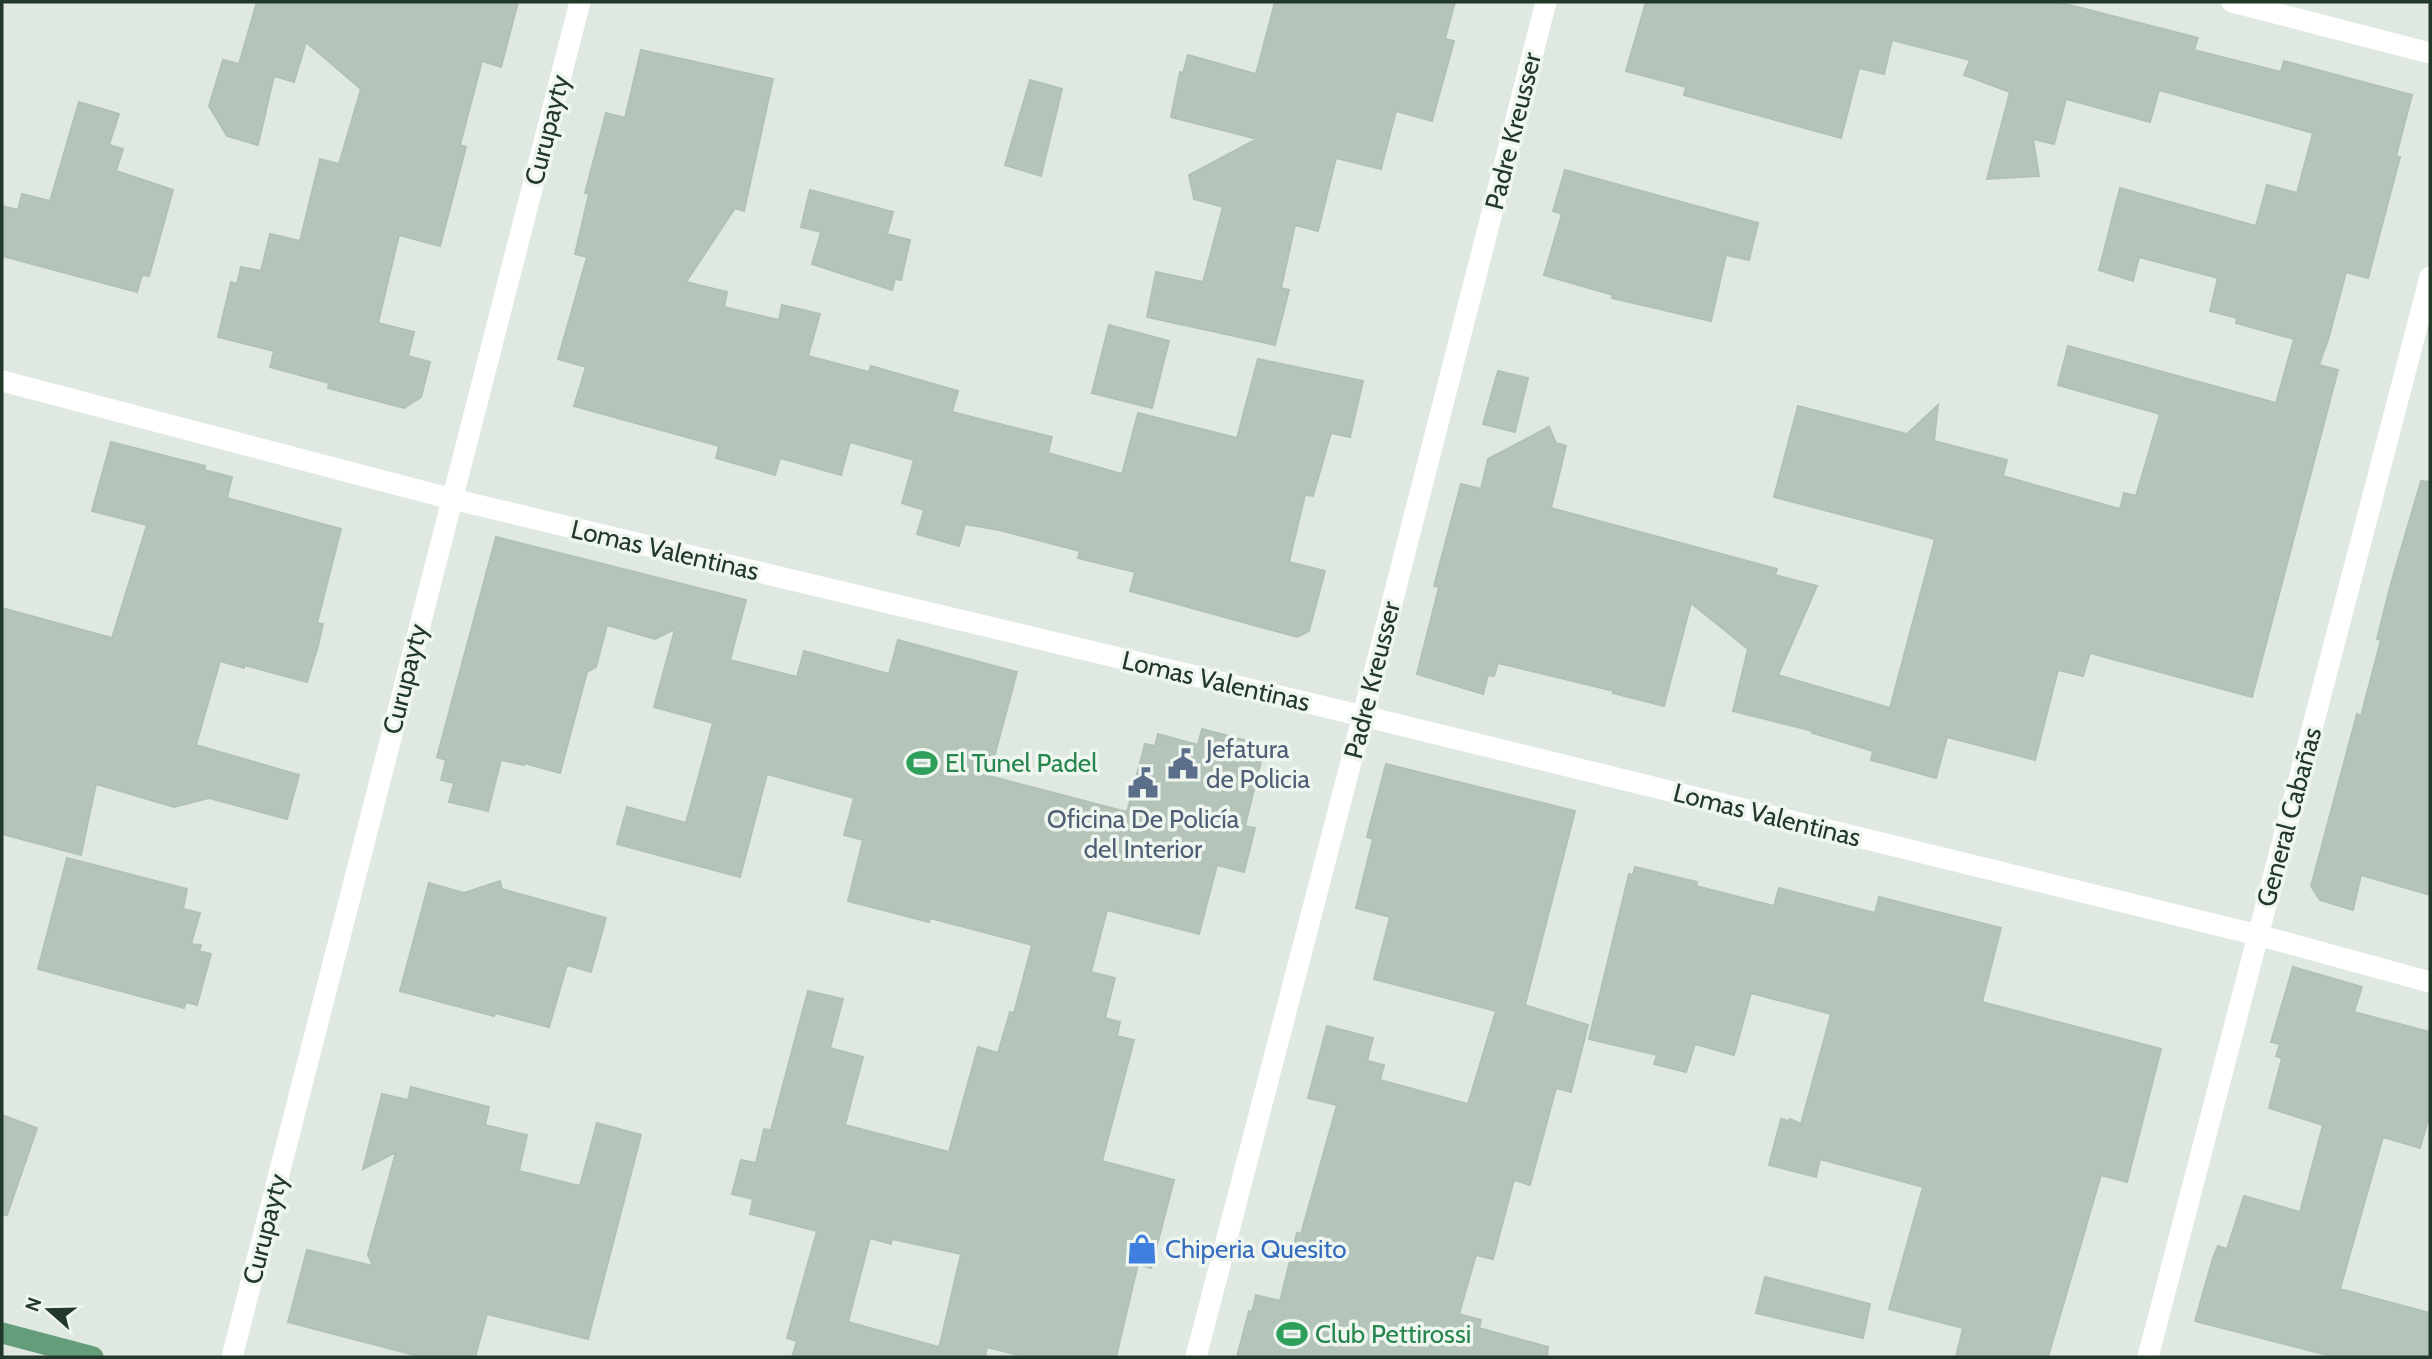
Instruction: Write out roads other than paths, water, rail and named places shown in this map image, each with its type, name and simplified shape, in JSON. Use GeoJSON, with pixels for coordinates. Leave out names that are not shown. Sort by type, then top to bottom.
{"type":"FeatureCollection","features":[{"type":"Feature","properties":{"kind":"main road"},"geometry":{"type":"LineString","coordinates":[[2,1333],[93,1357]]}},
{"type":"Feature","properties":{"kind":"street","name":"Curupayty"},"geometry":{"type":"LineString","coordinates":[[232,1357],[580,2]]}},
{"type":"Feature","properties":{"kind":"street","name":"Padre Kreusser"},"geometry":{"type":"LineString","coordinates":[[1196,1357],[1546,2]]}},
{"type":"Feature","properties":{"kind":"street"},"geometry":{"type":"LineString","coordinates":[[2232,2],[2430,53]]}},
{"type":"Feature","properties":{"kind":"street","name":"General Cabañas"},"geometry":{"type":"LineString","coordinates":[[2148,1357],[2430,277]]}},
{"type":"Feature","properties":{"kind":"street","name":"Lomas Valentinas"},"geometry":{"type":"LineString","coordinates":[[2,381],[452,499],[1363,716],[2258,935],[2430,982]]}},
{"type":"Feature","properties":{"kind":"place","name":"El Tunel Padel"},"geometry":{"type":"Point","coordinates":[922,763]}},
{"type":"Feature","properties":{"kind":"place","name":"Jefatura de Policia"},"geometry":{"type":"Point","coordinates":[1183,764]}},
{"type":"Feature","properties":{"kind":"place","name":"Oficina De Policía del Interior"},"geometry":{"type":"Point","coordinates":[1143,783]}},
{"type":"Feature","properties":{"kind":"place","name":"Chiperia Quesito"},"geometry":{"type":"Point","coordinates":[1142,1249]}},
{"type":"Feature","properties":{"kind":"place","name":"Club Pettirossi"},"geometry":{"type":"Point","coordinates":[1292,1334]}}]}
